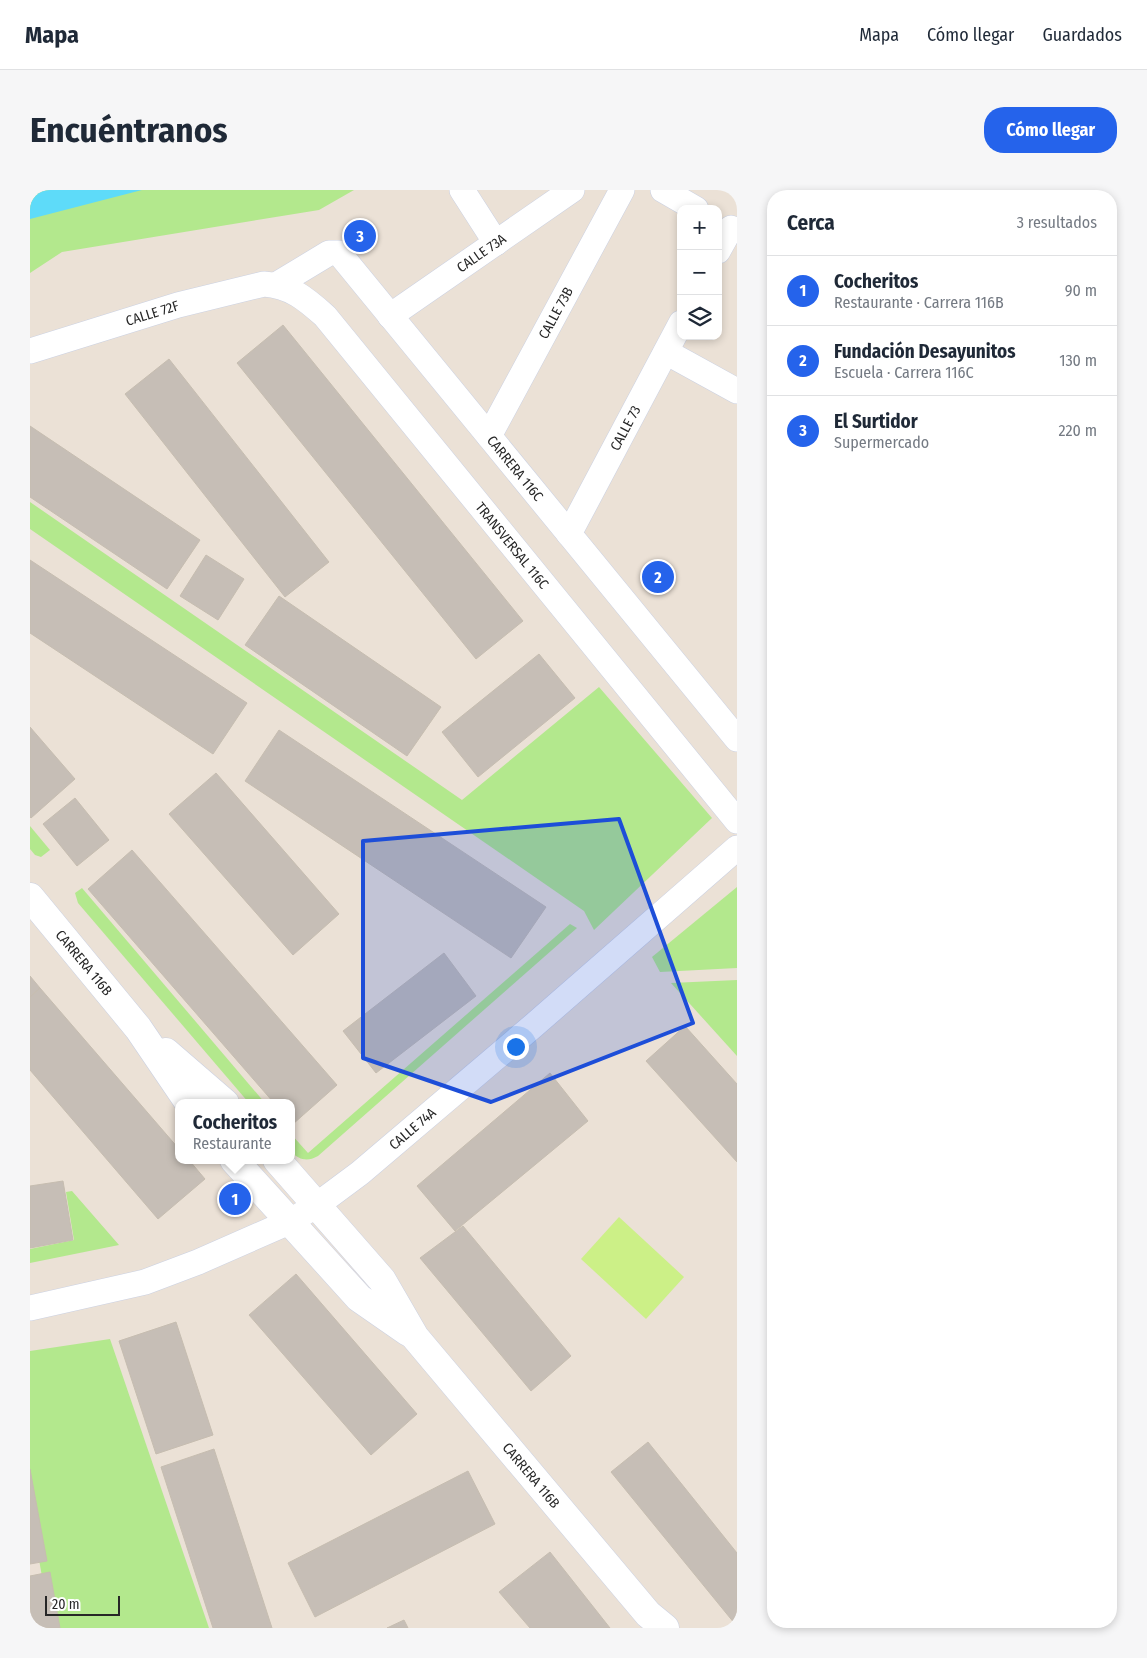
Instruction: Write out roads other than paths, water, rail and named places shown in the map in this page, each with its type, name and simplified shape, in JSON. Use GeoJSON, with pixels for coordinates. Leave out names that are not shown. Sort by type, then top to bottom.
{"type":"FeatureCollection","features":[{"type":"Feature","properties":{"kind":"street"},"geometry":{"type":"LineString","coordinates":[[462,190],[496,243]]}},
{"type":"Feature","properties":{"kind":"street","name":"CALLE 73A"},"geometry":{"type":"LineString","coordinates":[[390,316],[572,190]]}},
{"type":"Feature","properties":{"kind":"street","name":"CALLE 73B"},"geometry":{"type":"LineString","coordinates":[[489,436],[622,190]]}},
{"type":"Feature","properties":{"kind":"street"},"geometry":{"type":"LineString","coordinates":[[663,190],[689,205]]}},
{"type":"Feature","properties":{"kind":"street"},"geometry":{"type":"LineString","coordinates":[[719,250],[729,227]]}},
{"type":"Feature","properties":{"kind":"street","name":"CARRERA 116C"},"geometry":{"type":"LineString","coordinates":[[276,285],[334,252],[339,253],[569,534],[734,724]]}},
{"type":"Feature","properties":{"kind":"street","name":"CALLE 72F"},"geometry":{"type":"LineString","coordinates":[[30,350],[178,305],[264,284],[276,285]]}},
{"type":"Feature","properties":{"kind":"street","name":"TRANSVERSAL 116C"},"geometry":{"type":"LineString","coordinates":[[276,285],[300,294],[325,316],[737,821]]}},
{"type":"Feature","properties":{"kind":"street","name":"CALLE 73"},"geometry":{"type":"LineString","coordinates":[[569,534],[677,331]]}},
{"type":"Feature","properties":{"kind":"street"},"geometry":{"type":"LineString","coordinates":[[666,352],[737,391]]}},
{"type":"Feature","properties":{"kind":"street","name":"CALLE 74A"},"geometry":{"type":"LineString","coordinates":[[30,1308],[145,1282],[198,1262],[289,1222],[317,1205],[360,1173],[526,1032],[737,848]]}},
{"type":"Feature","properties":{"kind":"street","name":"CARRERA 116B"},"geometry":{"type":"LineString","coordinates":[[30,898],[138,1028],[185,1099]]}},
{"type":"Feature","properties":{"kind":"street","name":"CARRERA 116B"},"geometry":{"type":"LineString","coordinates":[[138,1028],[220,1099]]}},
{"type":"Feature","properties":{"kind":"street","name":"CARRERA 116B"},"geometry":{"type":"LineString","coordinates":[[238,1164],[359,1298],[415,1337]]}},
{"type":"Feature","properties":{"kind":"street","name":"CARRERA 116B"},"geometry":{"type":"LineString","coordinates":[[281,1164],[382,1280],[415,1337],[656,1623]]}},
{"type":"Feature","properties":{"kind":"water"},"geometry":{"type":"Polygon","coordinates":[[[30,190],[142,190],[30,219],[30,190]]]}},
{"type":"Feature","properties":{"kind":"place","name":"El Surtidor"},"geometry":{"type":"Point","coordinates":[360,236]}},
{"type":"Feature","properties":{"kind":"place","name":"Fundación Desayunitos"},"geometry":{"type":"Point","coordinates":[658,577]}},
{"type":"Feature","properties":{"kind":"place","name":"Cocheritos"},"geometry":{"type":"Point","coordinates":[235,1199]}}]}
